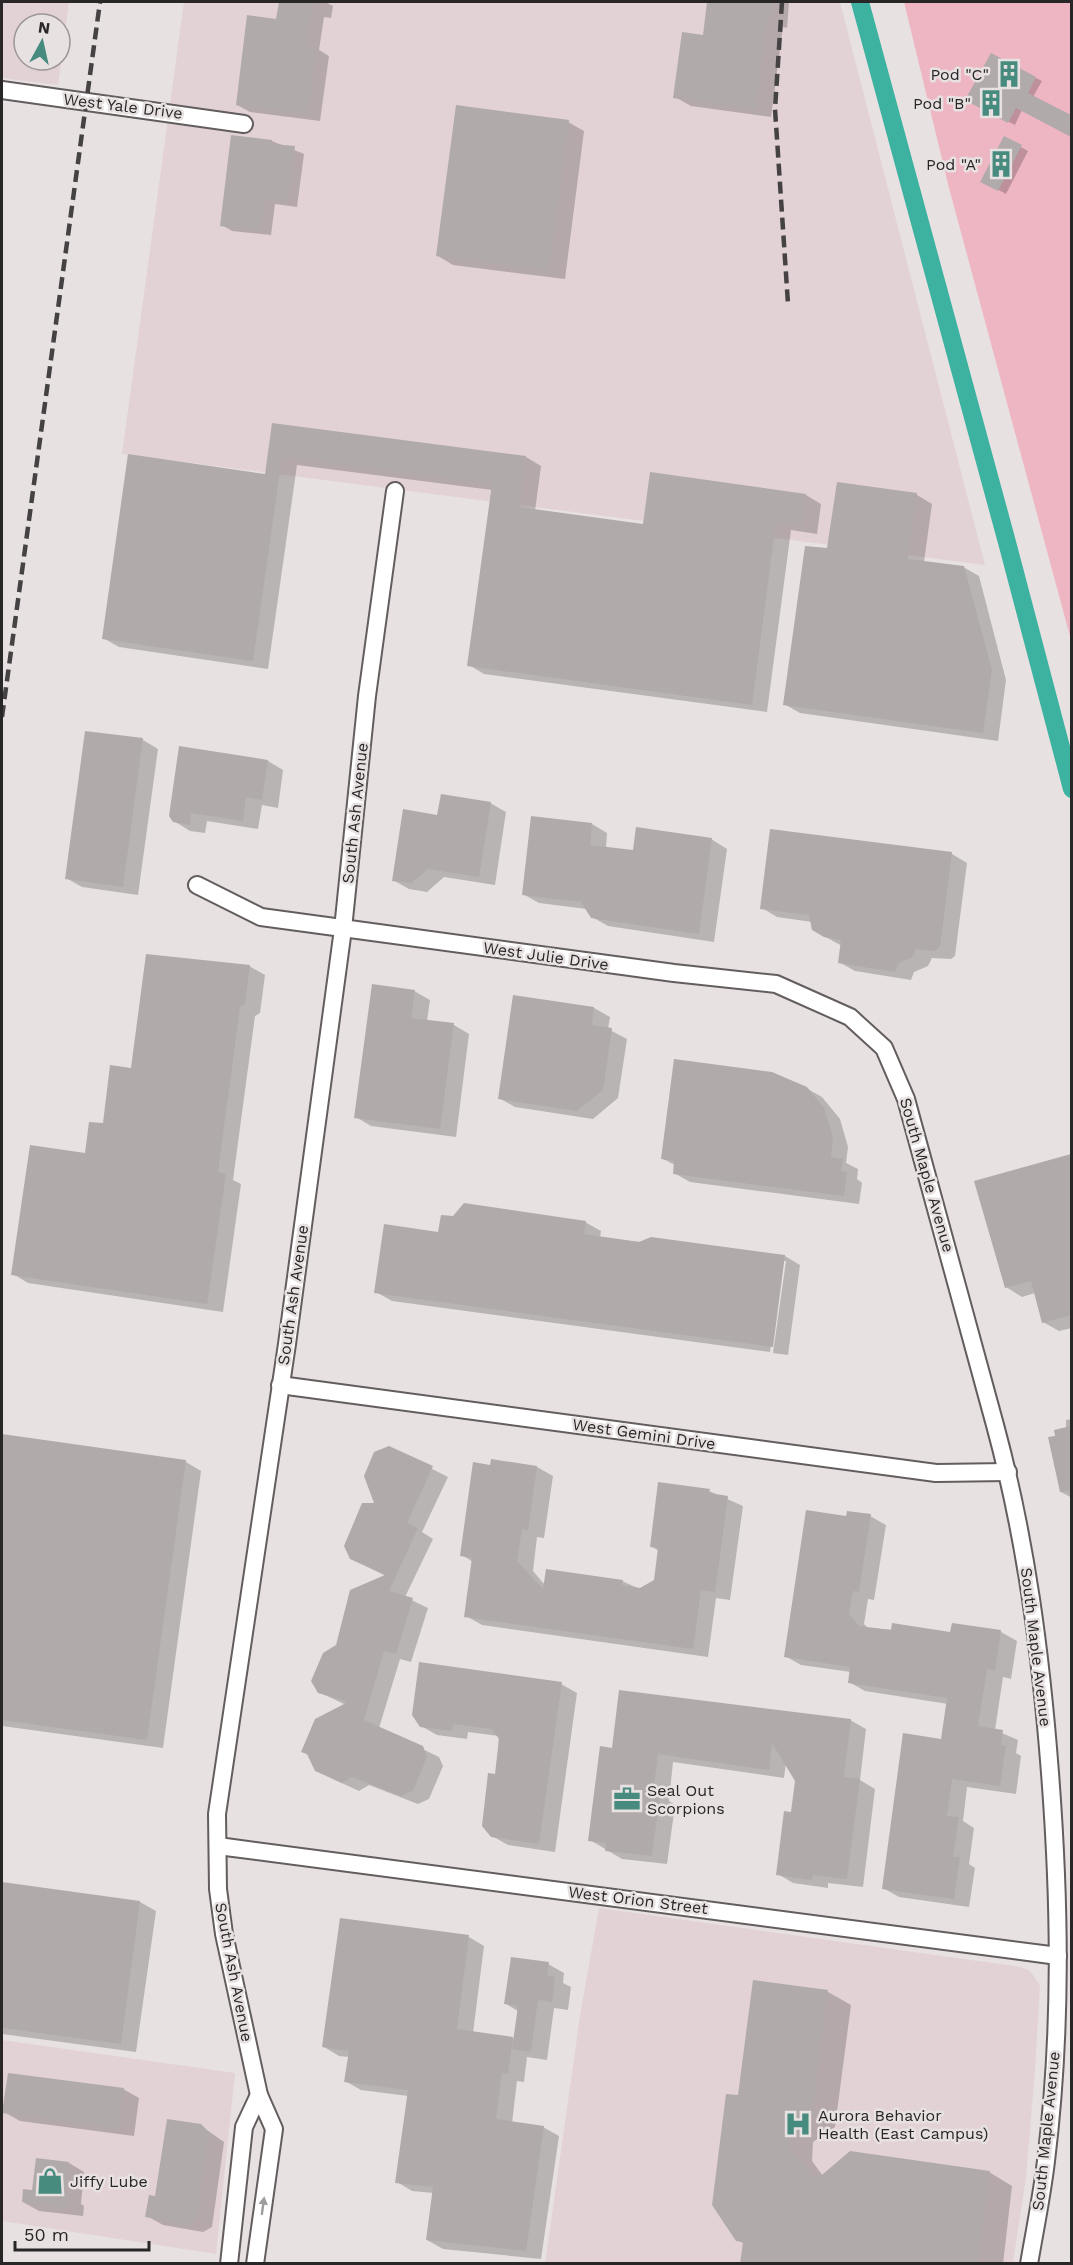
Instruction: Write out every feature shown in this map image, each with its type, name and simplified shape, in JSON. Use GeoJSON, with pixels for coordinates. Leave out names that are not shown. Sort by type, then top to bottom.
{"type":"FeatureCollection","features":[{"type":"Feature","properties":{"kind":"street","name":"West Yale Drive"},"geometry":{"type":"LineString","coordinates":[[2,90],[244,124]]}},
{"type":"Feature","properties":{"kind":"street","name":"South Ash Avenue"},"geometry":{"type":"LineString","coordinates":[[255,2264],[274,2129],[259,2095],[224,1934],[218,1889],[217,1814],[280,1385],[343,929],[367,696],[395,491]]}},
{"type":"Feature","properties":{"kind":"street","name":"West Julie Drive"},"geometry":{"type":"LineString","coordinates":[[197,885],[261,917],[776,984],[850,1017],[884,1048]]}},
{"type":"Feature","properties":{"kind":"street","name":"South Maple Avenue"},"geometry":{"type":"LineString","coordinates":[[884,1048],[906,1099],[1008,1472],[1032,1596],[1046,1712],[1059,1883],[1055,2061],[1046,2163],[1029,2264]]}},
{"type":"Feature","properties":{"kind":"street","name":"West Gemini Drive"},"geometry":{"type":"LineString","coordinates":[[280,1385],[936,1473],[1008,1472]]}},
{"type":"Feature","properties":{"kind":"street","name":"West Orion Street"},"geometry":{"type":"LineString","coordinates":[[218,1846],[1058,1956]]}},
{"type":"Feature","properties":{"kind":"street"},"geometry":{"type":"LineString","coordinates":[[229,2264],[244,2127],[259,2095]]}},
{"type":"Feature","properties":{"kind":"shaded area"},"geometry":{"type":"Polygon","coordinates":[[[2,2],[69,2],[68,12],[12,12],[12,72],[60,72],[58,85],[2,78],[2,2]]]}},
{"type":"Feature","properties":{"kind":"shaded area"},"geometry":{"type":"Polygon","coordinates":[[[184,2],[840,2],[985,565],[122,454],[184,2]]]}},
{"type":"Feature","properties":{"kind":"shaded area"},"geometry":{"type":"Polygon","coordinates":[[[904,2],[1071,2],[1071,640],[949,188],[904,2]]]}},
{"type":"Feature","properties":{"kind":"shaded area","name":"Aurora Behavior Health (East Campus)"},"geometry":{"type":"Polygon","coordinates":[[[599,1908],[1021,1967],[1030,1971],[1040,1985],[1026,2177],[1013,2263],[545,2264],[580,2016],[599,1908]]]}},
{"type":"Feature","properties":{"kind":"shaded area"},"geometry":{"type":"Polygon","coordinates":[[[2,2040],[235,2073],[216,2254],[2,2221],[2,2040]]]}},
{"type":"Feature","properties":{"kind":"building"},"geometry":{"type":"Polygon","coordinates":[[[279,2],[313,2],[307,46],[317,47],[308,115],[236,105],[247,15],[276,19],[279,2]]]}},
{"type":"Feature","properties":{"kind":"building"},"geometry":{"type":"Polygon","coordinates":[[[707,2],[773,2],[771,20],[767,19],[756,109],[673,98],[682,32],[703,35],[707,2]]]}},
{"type":"Feature","properties":{"kind":"building"},"geometry":{"type":"Polygon","coordinates":[[[991,53],[1036,77],[1028,93],[1071,115],[1071,137],[1016,108],[1008,123],[965,100],[991,53]]]}},
{"type":"Feature","properties":{"kind":"building"},"geometry":{"type":"Polygon","coordinates":[[[456,105],[569,120],[549,271],[436,256],[456,105]]]}},
{"type":"Feature","properties":{"kind":"building"},"geometry":{"type":"Polygon","coordinates":[[[231,135],[272,140],[272,144],[295,146],[288,202],[265,200],[261,231],[220,226],[231,135]]]}},
{"type":"Feature","properties":{"kind":"building","name":"Pod \"A\""},"geometry":{"type":"Polygon","coordinates":[[[1004,136],[1022,145],[998,191],[980,182],[1004,136]]]}},
{"type":"Feature","properties":{"kind":"building"},"geometry":{"type":"Polygon","coordinates":[[[272,423],[526,456],[519,507],[643,524],[650,472],[806,494],[802,526],[776,522],[752,705],[467,666],[492,484],[282,457],[253,661],[102,639],[128,454],[265,474],[272,423]]]}},
{"type":"Feature","properties":{"kind":"building"},"geometry":{"type":"Polygon","coordinates":[[[837,482],[917,493],[908,559],[964,566],[992,670],[983,733],[783,705],[805,546],[827,548],[837,482]]]}},
{"type":"Feature","properties":{"kind":"building"},"geometry":{"type":"Polygon","coordinates":[[[85,731],[143,738],[123,887],[65,879],[85,731]]]}},
{"type":"Feature","properties":{"kind":"building"},"geometry":{"type":"Polygon","coordinates":[[[179,746],[268,760],[262,800],[246,797],[243,821],[191,813],[190,825],[173,822],[169,816],[179,746]]]}},
{"type":"Feature","properties":{"kind":"building"},"geometry":{"type":"Polygon","coordinates":[[[441,794],[491,802],[479,877],[428,869],[411,883],[392,881],[403,809],[437,815],[441,794]]]}},
{"type":"Feature","properties":{"kind":"building"},"geometry":{"type":"Polygon","coordinates":[[[531,816],[592,823],[590,845],[633,850],[636,827],[712,838],[699,934],[591,918],[581,902],[522,895],[531,816]]]}},
{"type":"Feature","properties":{"kind":"building"},"geometry":{"type":"Polygon","coordinates":[[[770,829],[952,852],[940,947],[935,951],[916,949],[912,957],[899,963],[895,972],[838,963],[841,940],[824,937],[812,930],[809,915],[760,909],[770,829]]]}},
{"type":"Feature","properties":{"kind":"building"},"geometry":{"type":"Polygon","coordinates":[[[146,954],[250,965],[245,1004],[240,1007],[218,1172],[226,1174],[207,1304],[11,1275],[30,1145],[85,1153],[89,1122],[103,1123],[110,1065],[131,1068],[146,954]]]}},
{"type":"Feature","properties":{"kind":"building"},"geometry":{"type":"Polygon","coordinates":[[[372,984],[415,990],[411,1018],[454,1023],[440,1129],[354,1118],[372,984]]]}},
{"type":"Feature","properties":{"kind":"building"},"geometry":{"type":"Polygon","coordinates":[[[513,995],[594,1007],[592,1025],[612,1028],[603,1090],[577,1111],[498,1099],[513,995]]]}},
{"type":"Feature","properties":{"kind":"building"},"geometry":{"type":"Polygon","coordinates":[[[674,1059],[772,1072],[807,1087],[824,1108],[833,1137],[831,1157],[843,1159],[841,1171],[847,1172],[844,1196],[673,1174],[674,1161],[661,1159],[674,1059]]]}},
{"type":"Feature","properties":{"kind":"building"},"geometry":{"type":"Polygon","coordinates":[[[1071,1154],[1071,1315],[1042,1323],[1031,1281],[1005,1288],[974,1181],[1071,1154]]]}},
{"type":"Feature","properties":{"kind":"building"},"geometry":{"type":"Polygon","coordinates":[[[464,1203],[586,1221],[584,1234],[639,1242],[651,1237],[785,1255],[773,1347],[374,1293],[384,1224],[438,1232],[441,1215],[453,1216],[464,1203]]]}},
{"type":"Feature","properties":{"kind":"building"},"geometry":{"type":"Polygon","coordinates":[[[1071,1426],[1071,1490],[1060,1492],[1048,1437],[1055,1436],[1054,1430],[1071,1426]]]}},
{"type":"Feature","properties":{"kind":"building"},"geometry":{"type":"Polygon","coordinates":[[[2,1434],[186,1460],[147,1740],[2,1720],[2,1434]]]}},
{"type":"Feature","properties":{"kind":"building"},"geometry":{"type":"Polygon","coordinates":[[[389,1446],[433,1466],[407,1523],[418,1528],[389,1591],[413,1598],[396,1654],[384,1651],[364,1720],[423,1746],[427,1757],[413,1791],[401,1796],[352,1777],[342,1783],[315,1771],[307,1754],[301,1752],[315,1719],[348,1702],[318,1693],[311,1681],[323,1653],[336,1645],[350,1590],[385,1575],[350,1559],[344,1546],[362,1503],[374,1503],[364,1476],[374,1452],[389,1446]]]}},
{"type":"Feature","properties":{"kind":"building"},"geometry":{"type":"Polygon","coordinates":[[[491,1459],[537,1466],[528,1530],[522,1529],[517,1561],[543,1589],[546,1569],[623,1580],[622,1585],[640,1588],[654,1580],[658,1548],[650,1547],[658,1482],[710,1489],[709,1493],[728,1496],[715,1592],[701,1590],[693,1649],[464,1617],[472,1558],[460,1556],[473,1462],[490,1465],[491,1459]]]}},
{"type":"Feature","properties":{"kind":"building"},"geometry":{"type":"Polygon","coordinates":[[[806,1510],[846,1516],[847,1511],[871,1514],[859,1592],[853,1591],[849,1614],[859,1626],[891,1630],[892,1623],[950,1632],[952,1623],[1001,1630],[995,1671],[987,1669],[978,1726],[1003,1730],[1001,1745],[1006,1746],[1000,1786],[952,1779],[947,1816],[959,1817],[953,1857],[960,1857],[954,1899],[882,1889],[903,1733],[941,1739],[947,1698],[848,1683],[850,1667],[784,1657],[806,1510]]]}},
{"type":"Feature","properties":{"kind":"building"},"geometry":{"type":"Polygon","coordinates":[[[419,1662],[562,1682],[539,1844],[491,1837],[482,1826],[488,1773],[495,1774],[499,1739],[492,1729],[453,1724],[452,1731],[420,1727],[412,1715],[419,1662]]]}},
{"type":"Feature","properties":{"kind":"building"},"geometry":{"type":"Polygon","coordinates":[[[619,1690],[851,1719],[844,1777],[860,1779],[847,1879],[813,1875],[812,1880],[776,1875],[784,1811],[791,1812],[795,1781],[772,1743],[769,1770],[658,1754],[653,1794],[660,1794],[652,1856],[605,1851],[606,1843],[588,1841],[600,1746],[612,1748],[619,1690]]]}},
{"type":"Feature","properties":{"kind":"building"},"geometry":{"type":"Polygon","coordinates":[[[2,1882],[140,1901],[121,2044],[2,2028],[2,1882]]]}},
{"type":"Feature","properties":{"kind":"building"},"geometry":{"type":"Polygon","coordinates":[[[340,1918],[469,1935],[457,2029],[513,2037],[508,2074],[502,2073],[496,2119],[544,2126],[526,2251],[426,2240],[433,2187],[395,2183],[408,2090],[344,2082],[349,2051],[322,2047],[340,1918]]]}},
{"type":"Feature","properties":{"kind":"building"},"geometry":{"type":"Polygon","coordinates":[[[511,1957],[549,1962],[547,1975],[555,1977],[552,2002],[538,2000],[531,2052],[512,2049],[518,2006],[504,2004],[511,1957]]]}},
{"type":"Feature","properties":{"kind":"building"},"geometry":{"type":"Polygon","coordinates":[[[753,1980],[828,1990],[812,2114],[790,2129],[789,2147],[816,2180],[850,2151],[990,2171],[978,2264],[740,2264],[743,2242],[736,2241],[712,2205],[726,2094],[738,2095],[753,1980]]]}},
{"type":"Feature","properties":{"kind":"building"},"geometry":{"type":"Polygon","coordinates":[[[8,2073],[124,2088],[118,2128],[2,2113],[8,2073]]]}},
{"type":"Feature","properties":{"kind":"building"},"geometry":{"type":"Polygon","coordinates":[[[167,2119],[201,2124],[209,2132],[197,2218],[187,2224],[145,2217],[149,2195],[155,2196],[167,2119]]]}},
{"type":"Feature","properties":{"kind":"building","name":"Jiffy Lube"},"geometry":{"type":"Polygon","coordinates":[[[36,2158],[69,2162],[65,2195],[69,2195],[67,2208],[22,2202],[23,2189],[32,2190],[36,2158]]]}},
{"type":"Feature","properties":{"kind":"waterway"},"geometry":{"type":"LineString","coordinates":[[860,2],[1072,789]]}},
{"type":"Feature","properties":{"kind":"railway"},"geometry":{"type":"LineString","coordinates":[[2,717],[100,2]]}},
{"type":"Feature","properties":{"kind":"railway"},"geometry":{"type":"LineString","coordinates":[[782,2],[775,109],[788,304]]}},
{"type":"Feature","properties":{"kind":"place","name":"Pod \"C\""},"geometry":{"type":"Point","coordinates":[1009,74]}},
{"type":"Feature","properties":{"kind":"place","name":"Pod \"B\""},"geometry":{"type":"Point","coordinates":[991,103]}},
{"type":"Feature","properties":{"kind":"place","name":"Pod \"A\""},"geometry":{"type":"Point","coordinates":[1001,164]}},
{"type":"Feature","properties":{"kind":"place","name":"Seal Out Scorpions"},"geometry":{"type":"Point","coordinates":[627,1799]}},
{"type":"Feature","properties":{"kind":"place","name":"Aurora Behavior Health (East Campus)"},"geometry":{"type":"Point","coordinates":[798,2124]}},
{"type":"Feature","properties":{"kind":"place","name":"Jiffy Lube"},"geometry":{"type":"Point","coordinates":[50,2181]}}]}
